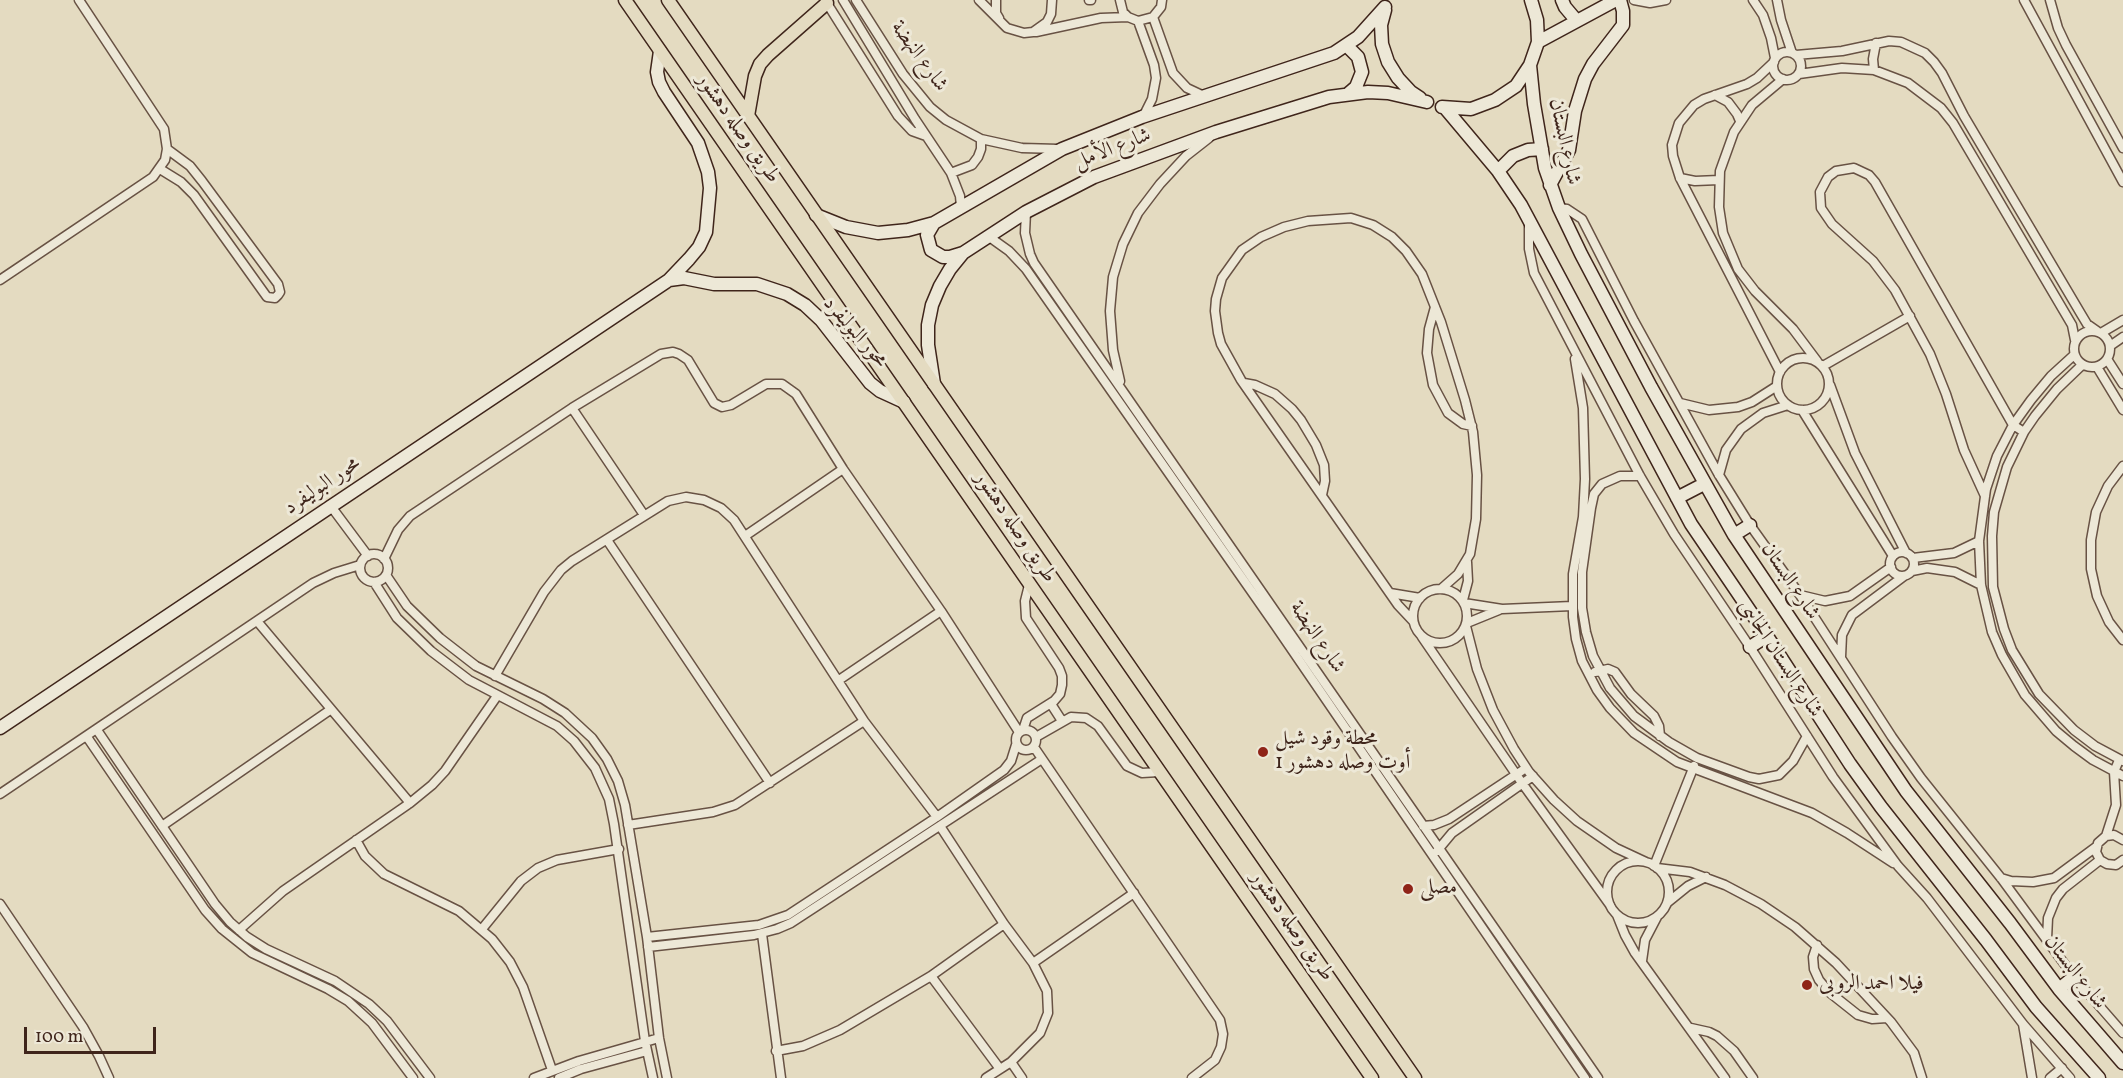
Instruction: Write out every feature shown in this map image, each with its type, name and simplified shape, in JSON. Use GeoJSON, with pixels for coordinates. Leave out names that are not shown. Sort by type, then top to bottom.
{"type":"FeatureCollection","features":[{"type":"Feature","properties":{"kind":"main road","name":"طريق وصله دهشور"},"geometry":{"type":"LineString","coordinates":[[625,0],[854,334],[904,402],[1372,1078]]}},
{"type":"Feature","properties":{"kind":"main road","name":"طريق وصله دهشور"},"geometry":{"type":"LineString","coordinates":[[668,0],[1415,1078]]}},
{"type":"Feature","properties":{"kind":"main road"},"geometry":{"type":"LineString","coordinates":[[748,116],[755,76],[760,64],[826,1]]}},
{"type":"Feature","properties":{"kind":"street"},"geometry":{"type":"LineString","coordinates":[[0,280],[153,177],[160,169],[167,150],[164,129],[79,0]]}},
{"type":"Feature","properties":{"kind":"street","name":"شارع النهضة"},"geometry":{"type":"LineString","coordinates":[[843,0],[951,173],[960,196],[961,207]]}},
{"type":"Feature","properties":{"kind":"street","name":"شارع النهضة"},"geometry":{"type":"LineString","coordinates":[[856,0],[916,92],[946,120],[981,140],[1022,148],[1062,149]]}},
{"type":"Feature","properties":{"kind":"street"},"geometry":{"type":"LineString","coordinates":[[979,0],[1015,32],[1033,32],[1101,18],[1128,17]]}},
{"type":"Feature","properties":{"kind":"street"},"geometry":{"type":"LineString","coordinates":[[996,0],[996,13],[1000,21]]}},
{"type":"Feature","properties":{"kind":"street"},"geometry":{"type":"LineString","coordinates":[[1033,32],[1047,22],[1051,14],[1052,0]]}},
{"type":"Feature","properties":{"kind":"street"},"geometry":{"type":"LineString","coordinates":[[1120,0],[1123,12],[1138,21],[1153,17],[1162,2]]}},
{"type":"Feature","properties":{"kind":"street"},"geometry":{"type":"LineString","coordinates":[[1387,3],[1382,25],[1382,44],[1388,62],[1398,78],[1411,92],[1427,102],[1445,108],[1471,109],[1495,100],[1516,86],[1530,65],[1538,42],[1537,20],[1531,0]]}},
{"type":"Feature","properties":{"kind":"street"},"geometry":{"type":"LineString","coordinates":[[1562,0],[1576,20]]}},
{"type":"Feature","properties":{"kind":"street"},"geometry":{"type":"LineString","coordinates":[[1538,42],[1576,20],[1618,0],[1623,11],[1623,25],[1593,64],[1586,79],[1575,111],[1569,150],[1550,185]]}},
{"type":"Feature","properties":{"kind":"street"},"geometry":{"type":"LineString","coordinates":[[1634,0],[1650,3],[1666,0]]}},
{"type":"Feature","properties":{"kind":"street"},"geometry":{"type":"LineString","coordinates":[[1753,0],[1763,15],[1773,43],[1776,74],[1783,79]]}},
{"type":"Feature","properties":{"kind":"street"},"geometry":{"type":"LineString","coordinates":[[1777,0],[1781,20],[1794,54],[1800,62],[1799,74]]}},
{"type":"Feature","properties":{"kind":"street"},"geometry":{"type":"LineString","coordinates":[[2024,0],[2123,182]]}},
{"type":"Feature","properties":{"kind":"street"},"geometry":{"type":"LineString","coordinates":[[2050,0],[2058,28],[2066,45],[2122,146],[2106,153]]}},
{"type":"Feature","properties":{"kind":"street"},"geometry":{"type":"LineString","coordinates":[[826,1],[898,116],[912,131],[927,136]]}},
{"type":"Feature","properties":{"kind":"street","name":"شارع الأمل"},"geometry":{"type":"LineString","coordinates":[[816,215],[846,228],[878,232],[908,230],[934,223],[1062,149],[1142,117],[1334,53],[1347,46],[1369,27],[1387,3]]}},
{"type":"Feature","properties":{"kind":"street"},"geometry":{"type":"LineString","coordinates":[[1153,17],[1173,73],[1187,88],[1205,96]]}},
{"type":"Feature","properties":{"kind":"street"},"geometry":{"type":"LineString","coordinates":[[1138,21],[1154,64],[1156,78],[1152,99],[1142,117]]}},
{"type":"Feature","properties":{"kind":"street"},"geometry":{"type":"LineString","coordinates":[[1780,372],[1680,178],[1672,156],[1674,133],[1694,105],[1748,84],[1783,52],[1794,54],[1842,51],[1876,43],[1901,42],[1925,53],[1935,62],[2087,324],[2099,332],[2110,346]]}},
{"type":"Feature","properties":{"kind":"street"},"geometry":{"type":"LineString","coordinates":[[1874,70],[1873,59],[1876,43]]}},
{"type":"Feature","properties":{"kind":"street"},"geometry":{"type":"LineString","coordinates":[[1347,46],[1358,57],[1362,72],[1356,87],[1349,93]]}},
{"type":"Feature","properties":{"kind":"street","name":"محور البوليفرد"},"geometry":{"type":"LineString","coordinates":[[0,728],[669,280],[694,253],[706,232],[710,188],[708,172],[698,143],[659,82],[657,61],[660,51]]}},
{"type":"Feature","properties":{"kind":"street","name":"شارع البستان"},"geometry":{"type":"LineString","coordinates":[[1530,65],[1542,149],[1558,208],[1704,484],[1734,535],[1906,790],[2059,989],[2123,1063]]}},
{"type":"Feature","properties":{"kind":"street"},"geometry":{"type":"LineString","coordinates":[[1841,658],[1842,635],[1852,615],[1914,566],[1859,461],[1829,378],[1792,329],[1750,286],[1735,264],[1720,220],[1719,180],[1728,146],[1740,121],[1759,98],[1783,79],[1793,78],[1799,74],[1842,68],[1874,70],[1908,83],[1941,108],[1953,123],[2072,325],[2075,340],[2074,355],[2041,388],[2013,425],[1997,456],[1985,496],[1979,541],[1981,585],[1992,632],[2002,655],[2025,695],[2048,722],[2074,746],[2123,776]]}},
{"type":"Feature","properties":{"kind":"street","name":"شارع الأمل"},"geometry":{"type":"LineString","coordinates":[[934,384],[928,345],[928,325],[932,305],[940,286],[963,253],[1026,212],[1094,177],[1216,132],[1329,97],[1349,93],[1388,93],[1427,102]]}},
{"type":"Feature","properties":{"kind":"street"},"geometry":{"type":"LineString","coordinates":[[1715,95],[1728,102],[1740,121]]}},
{"type":"Feature","properties":{"kind":"street"},"geometry":{"type":"LineString","coordinates":[[1941,108],[1954,96]]}},
{"type":"Feature","properties":{"kind":"street"},"geometry":{"type":"LineString","coordinates":[[1445,108],[1498,171],[1528,219],[1677,498],[1709,552],[1850,764],[2036,1007],[2099,1078]]}},
{"type":"Feature","properties":{"kind":"street"},"geometry":{"type":"LineString","coordinates":[[1121,387],[1113,350],[1110,311],[1113,277],[1122,244],[1138,213],[1160,184],[1186,156],[1216,132]]}},
{"type":"Feature","properties":{"kind":"street"},"geometry":{"type":"LineString","coordinates":[[951,173],[972,165],[981,149],[981,140]]}},
{"type":"Feature","properties":{"kind":"street"},"geometry":{"type":"LineString","coordinates":[[1498,171],[1513,156],[1528,150],[1542,149]]}},
{"type":"Feature","properties":{"kind":"street"},"geometry":{"type":"LineString","coordinates":[[160,169],[174,177],[194,195],[267,297],[275,298],[280,292],[278,285],[196,173],[167,150]]}},
{"type":"Feature","properties":{"kind":"street"},"geometry":{"type":"LineString","coordinates":[[1985,496],[1964,450],[1938,374],[1910,316],[1885,275],[1860,248],[1832,224],[1821,208],[1822,184],[1836,171],[1854,168],[1869,175],[1875,182],[2013,425],[2024,432]]}},
{"type":"Feature","properties":{"kind":"street"},"geometry":{"type":"LineString","coordinates":[[1680,178],[1695,182],[1719,180]]}},
{"type":"Feature","properties":{"kind":"street"},"geometry":{"type":"LineString","coordinates":[[1558,208],[1567,209],[1581,219],[1719,475],[1750,525],[1800,595],[1921,778],[2001,878],[2074,978],[2123,1033]]}},
{"type":"Feature","properties":{"kind":"street","name":"شارع النهضة"},"geometry":{"type":"LineString","coordinates":[[1026,212],[1025,233],[1034,263],[1121,387],[1152,443],[1275,626],[1585,1078]]}},
{"type":"Feature","properties":{"kind":"street"},"geometry":{"type":"LineString","coordinates":[[1463,602],[1468,582],[1467,562],[1473,541],[1478,497],[1476,454],[1472,426],[1456,369],[1422,274],[1412,258],[1392,237],[1373,225],[1351,218],[1308,220],[1272,231],[1250,243],[1234,258],[1222,278],[1216,299],[1216,322],[1226,354],[1322,495],[1413,621],[1516,775],[1617,915],[1625,935],[1642,962],[1725,1078]]}},
{"type":"Feature","properties":{"kind":"street","name":"شارع البستان الجانبى"},"geometry":{"type":"LineString","coordinates":[[1528,219],[1528,249],[1534,273],[1640,476],[1674,534],[1750,646],[1833,777],[1898,866],[1935,907],[2023,1024],[2070,1078]]}},
{"type":"Feature","properties":{"kind":"street"},"geometry":{"type":"LineString","coordinates":[[934,223],[927,236],[931,250],[943,257],[963,253]]}},
{"type":"Feature","properties":{"kind":"street","name":"شارع النهضة"},"geometry":{"type":"LineString","coordinates":[[988,236],[1009,251],[1026,269],[1283,620],[1439,850],[1598,1078]]}},
{"type":"Feature","properties":{"kind":"street","name":"محور البوليفرد"},"geometry":{"type":"LineString","coordinates":[[669,280],[691,278],[714,284],[757,284],[787,294],[805,305],[821,320],[870,383],[904,402]]}},
{"type":"Feature","properties":{"kind":"street"},"geometry":{"type":"LineString","coordinates":[[1435,306],[1429,329],[1427,353],[1433,385],[1448,413],[1463,424],[1472,426]]}},
{"type":"Feature","properties":{"kind":"street"},"geometry":{"type":"LineString","coordinates":[[1820,364],[1910,316]]}},
{"type":"Feature","properties":{"kind":"street"},"geometry":{"type":"LineString","coordinates":[[2075,340],[2082,333],[2099,332],[2123,320]]}},
{"type":"Feature","properties":{"kind":"street"},"geometry":{"type":"LineString","coordinates":[[2074,355],[2082,365],[2097,367],[2107,359],[2110,346],[2123,337]]}},
{"type":"Feature","properties":{"kind":"street"},"geometry":{"type":"LineString","coordinates":[[1574,350],[1583,408],[1585,479],[1583,517],[1574,574],[1572,606],[1576,639],[1588,675],[1610,708],[1634,733],[1663,754],[1692,770],[1812,813],[1839,827],[1898,866]]}},
{"type":"Feature","properties":{"kind":"street"},"geometry":{"type":"LineString","coordinates":[[384,559],[398,530],[410,516],[572,408],[661,354],[673,352],[688,360],[714,403],[722,407],[731,405],[766,384],[774,382],[790,388],[1021,731]]}},
{"type":"Feature","properties":{"kind":"street"},"geometry":{"type":"LineString","coordinates":[[1820,364],[1806,358],[1796,358],[1786,363],[1780,372],[1777,386],[1780,397],[1788,405],[1802,410],[1814,408],[1823,401],[1830,385]]}},
{"type":"Feature","properties":{"kind":"street"},"geometry":{"type":"LineString","coordinates":[[2107,359],[2123,384]]}},
{"type":"Feature","properties":{"kind":"street"},"geometry":{"type":"LineString","coordinates":[[2082,365],[2057,389],[2024,432],[2007,467],[2000,489],[1992,536],[1994,587],[2004,629],[2012,650],[2029,680],[2055,713],[2095,746],[2121,760],[2114,772],[2116,805],[2106,836]]}},
{"type":"Feature","properties":{"kind":"street"},"geometry":{"type":"LineString","coordinates":[[2097,367],[2123,410]]}},
{"type":"Feature","properties":{"kind":"street"},"geometry":{"type":"LineString","coordinates":[[1244,383],[1275,394],[1301,420],[1316,445],[1324,465],[1325,481],[1322,495]]}},
{"type":"Feature","properties":{"kind":"street"},"geometry":{"type":"LineString","coordinates":[[1680,403],[1709,410],[1731,409],[1752,402],[1777,386]]}},
{"type":"Feature","properties":{"kind":"street"},"geometry":{"type":"LineString","coordinates":[[1719,475],[1726,450],[1741,429],[1763,413],[1788,405]]}},
{"type":"Feature","properties":{"kind":"street"},"geometry":{"type":"LineString","coordinates":[[572,408],[644,515]]}},
{"type":"Feature","properties":{"kind":"street"},"geometry":{"type":"LineString","coordinates":[[1800,595],[1825,601],[1850,596],[1891,567],[1893,556],[1802,410]]}},
{"type":"Feature","properties":{"kind":"street"},"geometry":{"type":"LineString","coordinates":[[2123,466],[2108,486],[2096,512],[2091,540],[2091,569],[2097,596],[2109,622],[2123,640]]}},
{"type":"Feature","properties":{"kind":"street"},"geometry":{"type":"LineString","coordinates":[[745,536],[843,469]]}},
{"type":"Feature","properties":{"kind":"street"},"geometry":{"type":"LineString","coordinates":[[1640,476],[1630,474],[1611,479],[1597,489],[1592,501],[1582,572],[1581,599],[1586,632],[1599,670],[1626,707],[1660,736],[1697,758],[1749,777],[1769,778],[1779,775],[1793,761],[1807,736]]}},
{"type":"Feature","properties":{"kind":"street"},"geometry":{"type":"LineString","coordinates":[[1677,498],[1704,484]]}},
{"type":"Feature","properties":{"kind":"street"},"geometry":{"type":"LineString","coordinates":[[495,676],[552,580],[573,561],[668,501],[686,497],[704,500],[721,508],[734,520],[745,536],[864,721],[939,822],[1004,924],[1033,963],[1047,991],[1048,1013],[1040,1033],[1011,1062],[986,1078]]}},
{"type":"Feature","properties":{"kind":"street"},"geometry":{"type":"LineString","coordinates":[[330,505],[368,556]]}},
{"type":"Feature","properties":{"kind":"street"},"geometry":{"type":"LineString","coordinates":[[1734,535],[1750,525]]}},
{"type":"Feature","properties":{"kind":"street"},"geometry":{"type":"LineString","coordinates":[[607,540],[770,783]]}},
{"type":"Feature","properties":{"kind":"street"},"geometry":{"type":"LineString","coordinates":[[1893,556],[1899,552],[1909,555],[1954,553],[1979,541]]}},
{"type":"Feature","properties":{"kind":"street"},"geometry":{"type":"LineString","coordinates":[[0,794],[323,578],[346,568],[360,565],[368,556],[376,555],[384,559],[387,567],[383,579],[374,582]]}},
{"type":"Feature","properties":{"kind":"street"},"geometry":{"type":"LineString","coordinates":[[1441,589],[1453,580],[1467,562]]}},
{"type":"Feature","properties":{"kind":"street"},"geometry":{"type":"LineString","coordinates":[[360,565],[363,577],[374,582],[397,618],[414,635],[459,673],[497,696],[547,720],[566,733],[582,749],[595,768],[612,810],[645,1041],[653,1078]]}},
{"type":"Feature","properties":{"kind":"street"},"geometry":{"type":"LineString","coordinates":[[1891,567],[1896,574],[1941,569],[1955,572],[1981,585]]}},
{"type":"Feature","properties":{"kind":"street"},"geometry":{"type":"LineString","coordinates":[[386,575],[407,606],[458,653],[476,666],[554,706],[574,720],[592,738],[607,759],[618,781],[625,805],[647,937],[659,1038],[667,1078]]}},
{"type":"Feature","properties":{"kind":"street"},"geometry":{"type":"LineString","coordinates":[[648,947],[762,934],[805,916],[939,822],[1004,770],[1011,761],[1016,738],[1028,718],[1051,704],[1060,694],[1062,676],[1026,618],[1025,601],[1029,585]]}},
{"type":"Feature","properties":{"kind":"street"},"geometry":{"type":"LineString","coordinates":[[1413,621],[1414,609],[1420,598],[1430,591],[1441,589],[1453,592],[1463,602],[1468,613],[1467,624],[1484,690],[1503,730],[1526,768],[1560,805],[1590,831],[1616,848],[1652,865],[1668,884],[1666,904]]}},
{"type":"Feature","properties":{"kind":"street"},"geometry":{"type":"LineString","coordinates":[[1390,592],[1420,598]]}},
{"type":"Feature","properties":{"kind":"street"},"geometry":{"type":"LineString","coordinates":[[1463,602],[1502,609],[1572,606]]}},
{"type":"Feature","properties":{"kind":"street"},"geometry":{"type":"LineString","coordinates":[[1422,637],[1436,644],[1443,644],[1458,638],[1467,624],[1502,609]]}},
{"type":"Feature","properties":{"kind":"street"},"geometry":{"type":"LineString","coordinates":[[839,680],[941,611]]}},
{"type":"Feature","properties":{"kind":"street"},"geometry":{"type":"LineString","coordinates":[[257,621],[410,803]]}},
{"type":"Feature","properties":{"kind":"street"},"geometry":{"type":"LineString","coordinates":[[1750,646],[1767,636]]}},
{"type":"Feature","properties":{"kind":"street"},"geometry":{"type":"LineString","coordinates":[[2002,655],[2012,650]]}},
{"type":"Feature","properties":{"kind":"street"},"geometry":{"type":"LineString","coordinates":[[1588,675],[1599,670],[1608,669],[1615,672],[1631,694],[1654,716],[1659,726],[1660,736]]}},
{"type":"Feature","properties":{"kind":"street"},"geometry":{"type":"LineString","coordinates":[[239,930],[283,891],[410,803],[432,785],[445,771],[497,696]]}},
{"type":"Feature","properties":{"kind":"street"},"geometry":{"type":"LineString","coordinates":[[1051,704],[1062,721]]}},
{"type":"Feature","properties":{"kind":"street"},"geometry":{"type":"LineString","coordinates":[[162,826],[330,710]]}},
{"type":"Feature","properties":{"kind":"street"},"geometry":{"type":"LineString","coordinates":[[1159,772],[1142,773],[1127,766],[1093,721],[1078,717],[1062,721],[1036,737],[1034,747],[1220,1020],[1223,1034],[1221,1047],[1215,1060],[1192,1078]]}},
{"type":"Feature","properties":{"kind":"street"},"geometry":{"type":"LineString","coordinates":[[628,825],[728,808],[864,721]]}},
{"type":"Feature","properties":{"kind":"street"},"geometry":{"type":"LineString","coordinates":[[97,730],[215,904],[239,930],[266,949],[335,981],[359,996],[387,1021],[430,1078]]}},
{"type":"Feature","properties":{"kind":"street"},"geometry":{"type":"LineString","coordinates":[[1021,731],[1031,731],[1036,737]]}},
{"type":"Feature","properties":{"kind":"street"},"geometry":{"type":"LineString","coordinates":[[87,737],[206,910],[222,929],[252,953],[348,1001],[372,1023],[413,1078]]}},
{"type":"Feature","properties":{"kind":"street"},"geometry":{"type":"LineString","coordinates":[[1016,745],[1024,751],[1034,747]]}},
{"type":"Feature","properties":{"kind":"street"},"geometry":{"type":"LineString","coordinates":[[1652,865],[1697,758]]}},
{"type":"Feature","properties":{"kind":"street"},"geometry":{"type":"LineString","coordinates":[[647,937],[752,926],[788,915],[1042,759]]}},
{"type":"Feature","properties":{"kind":"street"},"geometry":{"type":"LineString","coordinates":[[1423,826],[1434,825],[1449,819],[1526,768]]}},
{"type":"Feature","properties":{"kind":"street"},"geometry":{"type":"LineString","coordinates":[[1431,855],[1439,850],[1452,833],[1533,776]]}},
{"type":"Feature","properties":{"kind":"street"},"geometry":{"type":"LineString","coordinates":[[2001,878],[2033,882],[2054,878],[2096,847],[2106,836],[2114,835],[2123,840]]}},
{"type":"Feature","properties":{"kind":"street"},"geometry":{"type":"LineString","coordinates":[[356,840],[365,856],[384,874],[459,911],[482,929],[502,951],[517,975],[552,1070]]}},
{"type":"Feature","properties":{"kind":"street"},"geometry":{"type":"LineString","coordinates":[[2096,847],[2100,860],[2107,864],[2122,863]]}},
{"type":"Feature","properties":{"kind":"street"},"geometry":{"type":"LineString","coordinates":[[482,929],[521,881],[538,868],[557,860],[619,849]]}},
{"type":"Feature","properties":{"kind":"street"},"geometry":{"type":"LineString","coordinates":[[2048,940],[2048,918],[2056,898],[2063,889],[2100,860]]}},
{"type":"Feature","properties":{"kind":"street"},"geometry":{"type":"LineString","coordinates":[[1610,905],[1607,888],[1614,873],[1628,863],[1682,870],[1706,877],[1761,904],[1795,927],[1849,975],[1914,1053],[1922,1078]]}},
{"type":"Feature","properties":{"kind":"street"},"geometry":{"type":"LineString","coordinates":[[1642,962],[1645,940],[1650,927],[1666,904],[1688,886],[1706,877]]}},
{"type":"Feature","properties":{"kind":"street"},"geometry":{"type":"LineString","coordinates":[[1033,963],[1134,893]]}},
{"type":"Feature","properties":{"kind":"street"},"geometry":{"type":"LineString","coordinates":[[0,904],[83,1027],[109,1078]]}},
{"type":"Feature","properties":{"kind":"street"},"geometry":{"type":"LineString","coordinates":[[1617,915],[1627,921],[1638,923],[1649,921],[1659,915]]}},
{"type":"Feature","properties":{"kind":"street"},"geometry":{"type":"LineString","coordinates":[[776,1051],[803,1046],[828,1036],[931,976],[1004,924]]}},
{"type":"Feature","properties":{"kind":"street"},"geometry":{"type":"LineString","coordinates":[[762,934],[781,1078]]}},
{"type":"Feature","properties":{"kind":"street"},"geometry":{"type":"LineString","coordinates":[[1817,945],[1813,957],[1814,969],[1819,980],[1829,992],[1858,1015],[1872,1019],[1887,1018]]}},
{"type":"Feature","properties":{"kind":"street"},"geometry":{"type":"LineString","coordinates":[[931,976],[1000,1069]]}},
{"type":"Feature","properties":{"kind":"street"},"geometry":{"type":"LineString","coordinates":[[2059,989],[2074,978]]}},
{"type":"Feature","properties":{"kind":"street"},"geometry":{"type":"LineString","coordinates":[[1539,1012],[1548,1006]]}},
{"type":"Feature","properties":{"kind":"street"},"geometry":{"type":"LineString","coordinates":[[2023,1024],[2031,1078]]}},
{"type":"Feature","properties":{"kind":"street"},"geometry":{"type":"LineString","coordinates":[[1691,1028],[1717,1036],[1734,1051],[1753,1078]]}},
{"type":"Feature","properties":{"kind":"street"},"geometry":{"type":"LineString","coordinates":[[534,1078],[552,1070],[659,1038]]}},
{"type":"Feature","properties":{"kind":"street"},"geometry":{"type":"LineString","coordinates":[[558,1078],[581,1069],[647,1052]]}},
{"type":"Feature","properties":{"kind":"street"},"geometry":{"type":"LineString","coordinates":[[1011,1062],[1022,1078]]}},
{"type":"Feature","properties":{"kind":"street"},"geometry":{"type":"LineString","coordinates":[[2050,1078],[2062,1068]]}},
{"type":"Feature","properties":{"kind":"place","name":"محطة وقود شيل أوت وصله دهشور 1"},"geometry":{"type":"Point","coordinates":[1263,752]}},
{"type":"Feature","properties":{"kind":"place","name":"مصلى"},"geometry":{"type":"Point","coordinates":[1408,889]}},
{"type":"Feature","properties":{"kind":"place","name":"فيلا احمد الروبى"},"geometry":{"type":"Point","coordinates":[1807,985]}}]}
